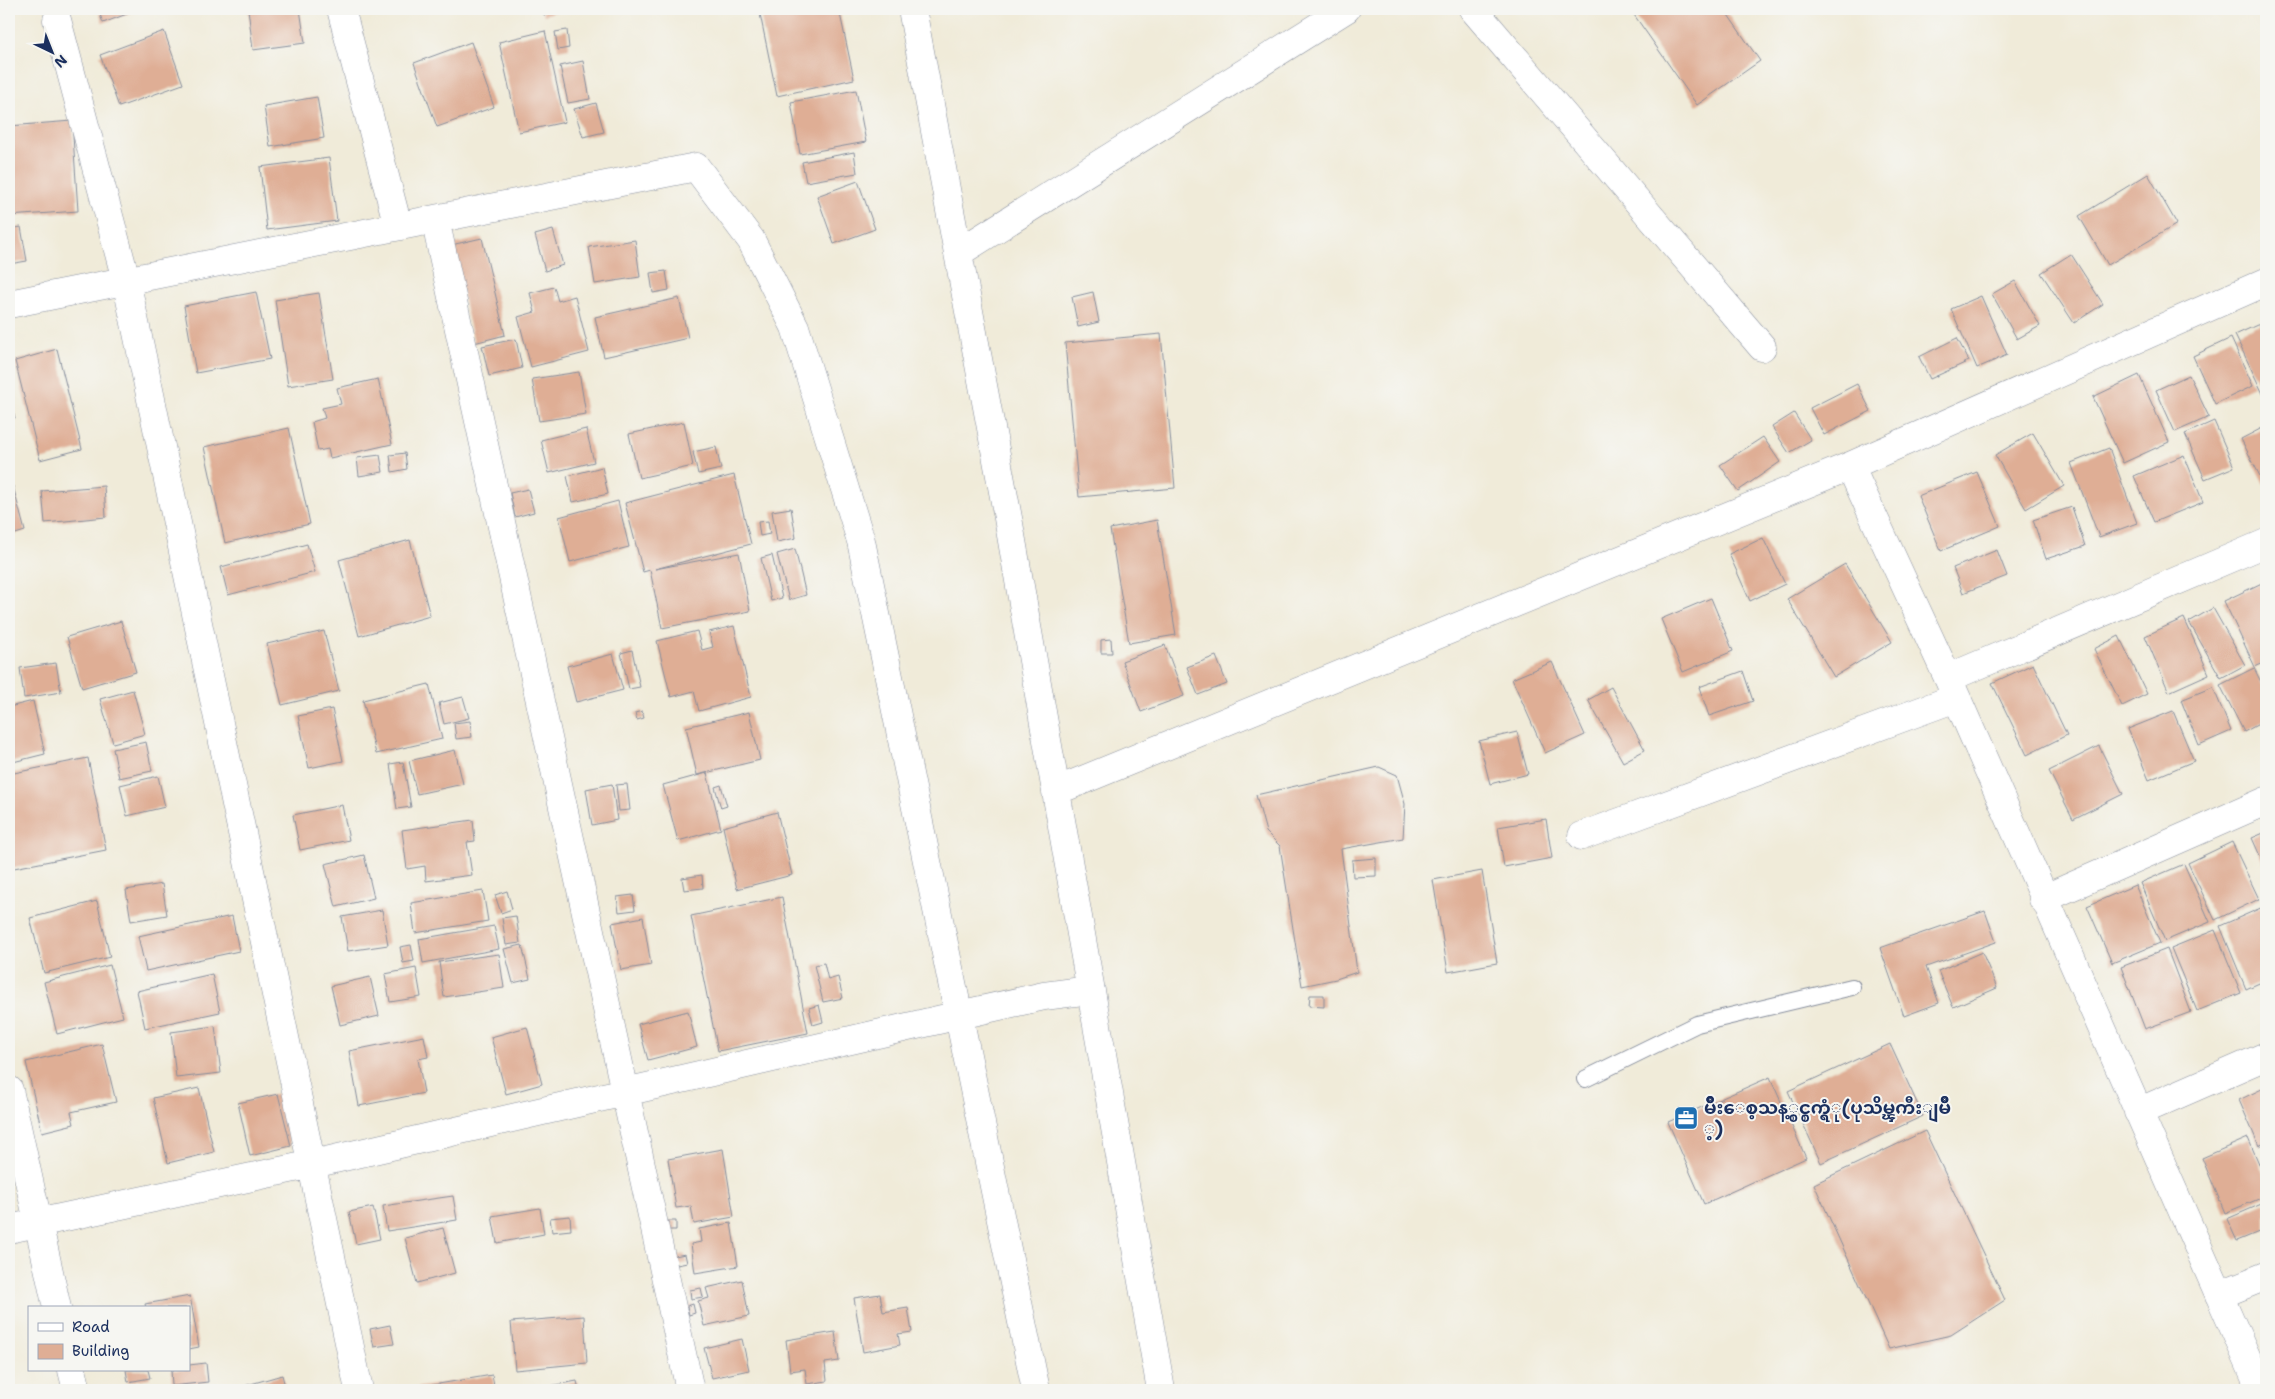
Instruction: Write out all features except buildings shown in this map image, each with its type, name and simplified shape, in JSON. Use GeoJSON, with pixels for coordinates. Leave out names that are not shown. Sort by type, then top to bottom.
{"type":"FeatureCollection","features":[{"type":"Feature","properties":{"kind":"street"},"geometry":{"type":"LineString","coordinates":[[341,9],[398,226]]}},
{"type":"Feature","properties":{"kind":"street"},"geometry":{"type":"LineString","coordinates":[[912,9],[1008,518],[1161,1390]]}},
{"type":"Feature","properties":{"kind":"street"},"geometry":{"type":"LineString","coordinates":[[958,253],[1346,9]]}},
{"type":"Feature","properties":{"kind":"street"},"geometry":{"type":"LineString","coordinates":[[1473,9],[1762,347]]}},
{"type":"Feature","properties":{"kind":"street"},"geometry":{"type":"LineString","coordinates":[[57,20],[126,280],[359,1390]]}},
{"type":"Feature","properties":{"kind":"street"},"geometry":{"type":"LineString","coordinates":[[9,304],[696,167],[751,240],[795,327],[861,540],[968,1013],[1036,1390]]}},
{"type":"Feature","properties":{"kind":"street"},"geometry":{"type":"LineString","coordinates":[[435,219],[690,1390]]}},
{"type":"Feature","properties":{"kind":"street"},"geometry":{"type":"LineString","coordinates":[[1056,791],[1850,466],[2266,282]]}},
{"type":"Feature","properties":{"kind":"street"},"geometry":{"type":"LineString","coordinates":[[1850,466],[1952,688],[2043,899],[2261,1390]]}},
{"type":"Feature","properties":{"kind":"street"},"geometry":{"type":"LineString","coordinates":[[1582,836],[1952,688],[2266,543]]}},
{"type":"Feature","properties":{"kind":"street"},"geometry":{"type":"LineString","coordinates":[[2043,899],[2266,801]]}},
{"type":"Feature","properties":{"kind":"street"},"geometry":{"type":"LineString","coordinates":[[9,1230],[312,1164],[1044,996],[1090,990]]}},
{"type":"Feature","properties":{"kind":"street"},"geometry":{"type":"LineString","coordinates":[[2138,1112],[2266,1056]]}},
{"type":"Feature","properties":{"kind":"street"},"geometry":{"type":"LineString","coordinates":[[9,1090],[57,1306]]}},
{"type":"Feature","properties":{"kind":"street"},"geometry":{"type":"LineString","coordinates":[[2219,1295],[2266,1276]]}},
{"type":"Feature","properties":{"kind":"street"},"geometry":{"type":"LineString","coordinates":[[72,1372],[77,1390]]}},
{"type":"Feature","properties":{"kind":"lane"},"geometry":{"type":"LineString","coordinates":[[1585,1080],[1697,1024],[1852,987]]}},
{"type":"Feature","properties":{"kind":"place","name":"မ်ိဳးေစ့သန့္စင္စက္ရံု(ပုသိမ္ၾကီးျမိဳ ့)"},"geometry":{"type":"Point","coordinates":[1686,1118]}}]}
